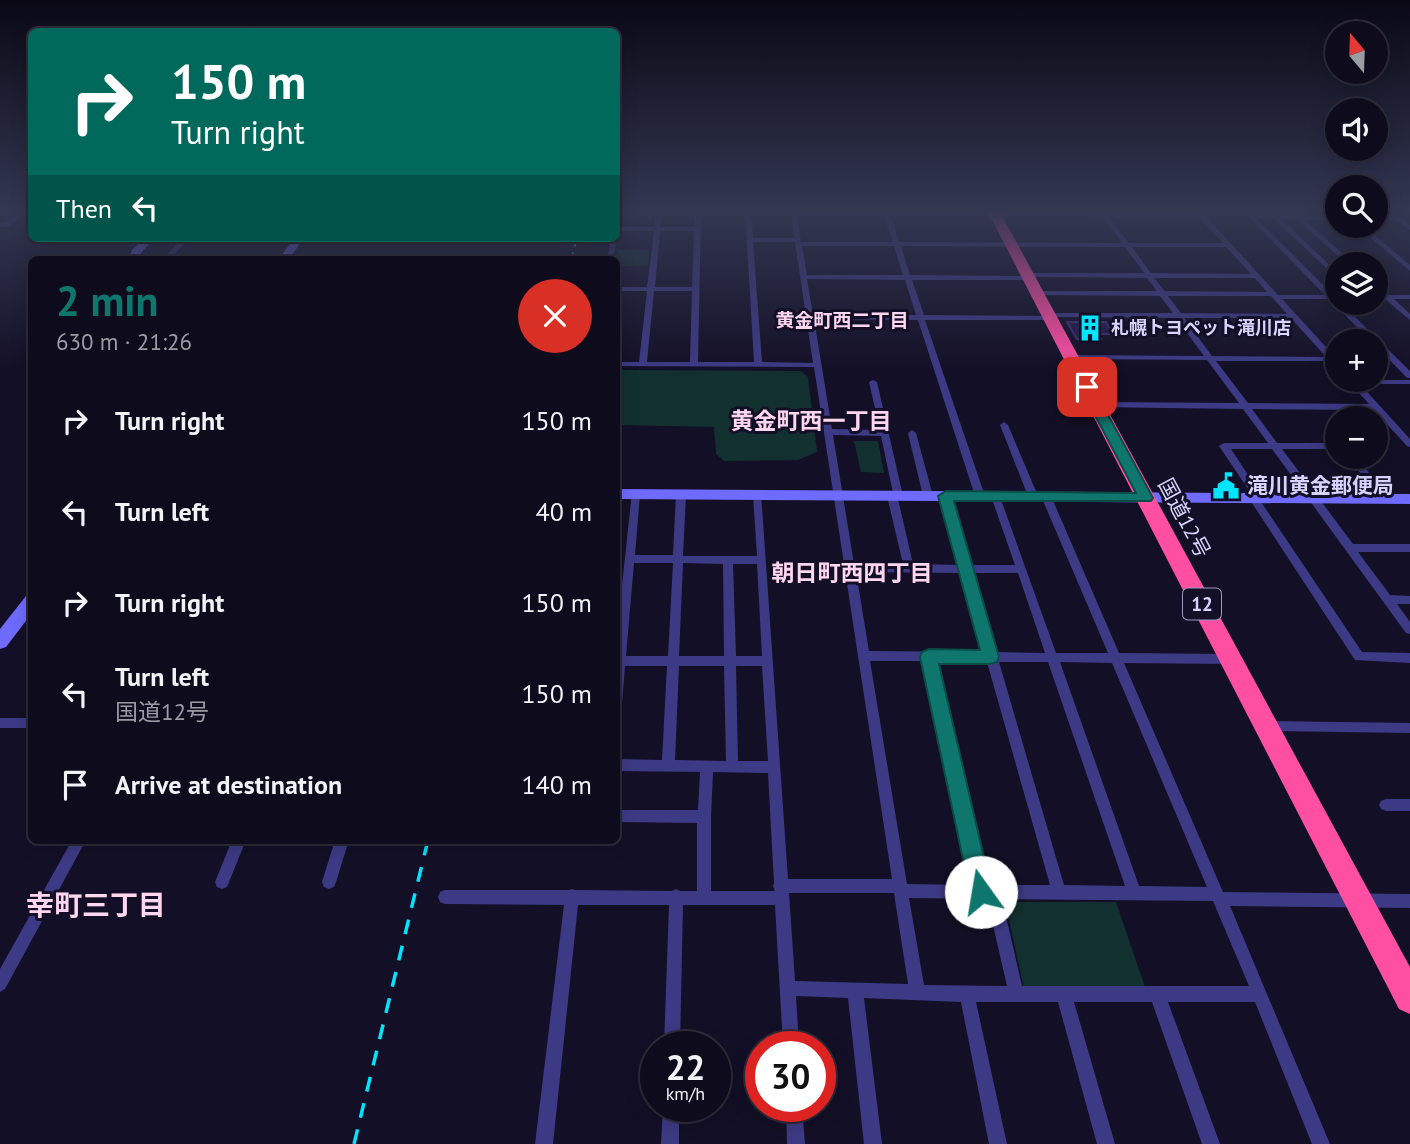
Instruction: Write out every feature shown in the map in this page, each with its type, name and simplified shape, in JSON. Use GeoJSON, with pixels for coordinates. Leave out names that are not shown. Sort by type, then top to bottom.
{"type":"FeatureCollection","features":[{"type":"Feature","properties":{"kind":"highway","name":"国道12号"},"geometry":{"type":"LineString","coordinates":[[1021,263],[1410,998]]}},
{"type":"Feature","properties":{"kind":"street"},"geometry":{"type":"LineString","coordinates":[[643,364],[654,263]]}},
{"type":"Feature","properties":{"kind":"street"},"geometry":{"type":"LineString","coordinates":[[694,365],[697,263]]}},
{"type":"Feature","properties":{"kind":"street"},"geometry":{"type":"LineString","coordinates":[[751,263],[758,365]]}},
{"type":"Feature","properties":{"kind":"street"},"geometry":{"type":"LineString","coordinates":[[802,263],[917,992]]}},
{"type":"Feature","properties":{"kind":"street"},"geometry":{"type":"LineString","coordinates":[[903,263],[980,496]]}},
{"type":"Feature","properties":{"kind":"street"},"geometry":{"type":"LineString","coordinates":[[1140,263],[1410,630]]}},
{"type":"Feature","properties":{"kind":"street"},"geometry":{"type":"LineString","coordinates":[[1245,263],[1325,352]]}},
{"type":"Feature","properties":{"kind":"street"},"geometry":{"type":"LineString","coordinates":[[1300,263],[1325,288]]}},
{"type":"Feature","properties":{"kind":"street"},"geometry":{"type":"LineString","coordinates":[[1031,282],[1149,275],[1256,276]]}},
{"type":"Feature","properties":{"kind":"street"},"geometry":{"type":"LineString","coordinates":[[804,277],[908,277],[1031,282],[1162,294],[1325,297]]}},
{"type":"Feature","properties":{"kind":"street"},"geometry":{"type":"LineString","coordinates":[[620,289],[697,289]]}},
{"type":"Feature","properties":{"kind":"street"},"geometry":{"type":"LineString","coordinates":[[1388,297],[1410,297]]}},
{"type":"Feature","properties":{"kind":"street"},"geometry":{"type":"LineString","coordinates":[[1388,298],[1410,318]]}},
{"type":"Feature","properties":{"kind":"street"},"geometry":{"type":"LineString","coordinates":[[1351,315],[1364,329]]}},
{"type":"Feature","properties":{"kind":"street"},"geometry":{"type":"LineString","coordinates":[[810,317],[1293,316]]}},
{"type":"Feature","properties":{"kind":"street"},"geometry":{"type":"LineString","coordinates":[[1388,354],[1410,376]]}},
{"type":"Feature","properties":{"kind":"street"},"geometry":{"type":"LineString","coordinates":[[1071,357],[1325,362]]}},
{"type":"Feature","properties":{"kind":"street"},"geometry":{"type":"LineString","coordinates":[[620,364],[818,365]]}},
{"type":"Feature","properties":{"kind":"street"},"geometry":{"type":"LineString","coordinates":[[873,382],[909,568]]}},
{"type":"Feature","properties":{"kind":"street"},"geometry":{"type":"LineString","coordinates":[[1388,382],[1410,382]]}},
{"type":"Feature","properties":{"kind":"street"},"geometry":{"type":"LineString","coordinates":[[1362,392],[1375,406]]}},
{"type":"Feature","properties":{"kind":"street"},"geometry":{"type":"LineString","coordinates":[[1096,405],[1325,407]]}},
{"type":"Feature","properties":{"kind":"street"},"geometry":{"type":"LineString","coordinates":[[1388,420],[1410,444]]}},
{"type":"Feature","properties":{"kind":"street"},"geometry":{"type":"LineString","coordinates":[[1004,425],[1115,658],[1260,994],[1321,1144]]}},
{"type":"Feature","properties":{"kind":"street"},"geometry":{"type":"LineString","coordinates":[[829,432],[885,433]]}},
{"type":"Feature","properties":{"kind":"street"},"geometry":{"type":"LineString","coordinates":[[912,433],[928,496]]}},
{"type":"Feature","properties":{"kind":"street"},"geometry":{"type":"LineString","coordinates":[[1325,446],[1224,446],[1359,657],[1410,658]]}},
{"type":"Feature","properties":{"kind":"street"},"geometry":{"type":"LineString","coordinates":[[1361,469],[1387,499]]}},
{"type":"Feature","properties":{"kind":"street"},"geometry":{"type":"LineString","coordinates":[[620,494],[1410,499]]}},
{"type":"Feature","properties":{"kind":"street"},"geometry":{"type":"LineString","coordinates":[[620,670],[635,494]]}},
{"type":"Feature","properties":{"kind":"street"},"geometry":{"type":"LineString","coordinates":[[668,766],[681,495]]}},
{"type":"Feature","properties":{"kind":"street"},"geometry":{"type":"LineString","coordinates":[[758,495],[790,1031]]}},
{"type":"Feature","properties":{"kind":"street"},"geometry":{"type":"LineString","coordinates":[[946,496],[1059,893]]}},
{"type":"Feature","properties":{"kind":"street"},"geometry":{"type":"LineString","coordinates":[[996,496],[1135,894]]}},
{"type":"Feature","properties":{"kind":"street"},"geometry":{"type":"LineString","coordinates":[[1350,548],[1410,548]]}},
{"type":"Feature","properties":{"kind":"street"},"geometry":{"type":"LineString","coordinates":[[629,559],[762,560]]}},
{"type":"Feature","properties":{"kind":"street"},"geometry":{"type":"LineString","coordinates":[[728,560],[732,766]]}},
{"type":"Feature","properties":{"kind":"street"},"geometry":{"type":"LineString","coordinates":[[851,568],[1022,569]]}},
{"type":"Feature","properties":{"kind":"street"},"geometry":{"type":"LineString","coordinates":[[1388,599],[1410,600]]}},
{"type":"Feature","properties":{"kind":"street"},"geometry":{"type":"LineString","coordinates":[[0,642],[26,615]]}},
{"type":"Feature","properties":{"kind":"street"},"geometry":{"type":"LineString","coordinates":[[865,656],[1231,659]]}},
{"type":"Feature","properties":{"kind":"street"},"geometry":{"type":"LineString","coordinates":[[929,657],[987,892],[1016,993]]}},
{"type":"Feature","properties":{"kind":"street"},"geometry":{"type":"LineString","coordinates":[[621,661],[767,661]]}},
{"type":"Feature","properties":{"kind":"street"},"geometry":{"type":"LineString","coordinates":[[0,723],[28,723]]}},
{"type":"Feature","properties":{"kind":"street"},"geometry":{"type":"LineString","coordinates":[[1266,726],[1410,728]]}},
{"type":"Feature","properties":{"kind":"street"},"geometry":{"type":"LineString","coordinates":[[620,765],[773,767]]}},
{"type":"Feature","properties":{"kind":"street"},"geometry":{"type":"LineString","coordinates":[[704,896],[707,766]]}},
{"type":"Feature","properties":{"kind":"street"},"geometry":{"type":"LineString","coordinates":[[1386,805],[1410,805]]}},
{"type":"Feature","properties":{"kind":"street"},"geometry":{"type":"LineString","coordinates":[[620,816],[704,817]]}},
{"type":"Feature","properties":{"kind":"street"},"geometry":{"type":"LineString","coordinates":[[0,984],[77,844]]}},
{"type":"Feature","properties":{"kind":"street"},"geometry":{"type":"LineString","coordinates":[[222,882],[237,844]]}},
{"type":"Feature","properties":{"kind":"street"},"geometry":{"type":"LineString","coordinates":[[329,882],[341,844]]}},
{"type":"Feature","properties":{"kind":"street"},"geometry":{"type":"LineString","coordinates":[[445,897],[704,896],[901,889],[1410,901]]}},
{"type":"Feature","properties":{"kind":"street"},"geometry":{"type":"LineString","coordinates":[[672,1031],[676,896]]}},
{"type":"Feature","properties":{"kind":"street"},"geometry":{"type":"LineString","coordinates":[[544,1144],[572,897]]}},
{"type":"Feature","properties":{"kind":"street"},"geometry":{"type":"LineString","coordinates":[[788,988],[967,994],[1260,994]]}},
{"type":"Feature","properties":{"kind":"street"},"geometry":{"type":"LineString","coordinates":[[855,990],[873,1144]]}},
{"type":"Feature","properties":{"kind":"street"},"geometry":{"type":"LineString","coordinates":[[967,994],[998,1144]]}},
{"type":"Feature","properties":{"kind":"street"},"geometry":{"type":"LineString","coordinates":[[1064,994],[1106,1144]]}},
{"type":"Feature","properties":{"kind":"street"},"geometry":{"type":"LineString","coordinates":[[1157,994],[1210,1144]]}},
{"type":"Feature","properties":{"kind":"street"},"geometry":{"type":"LineString","coordinates":[[670,1144],[671,1122]]}},
{"type":"Feature","properties":{"kind":"street"},"geometry":{"type":"LineString","coordinates":[[795,1122],[796,1144]]}},
{"type":"Feature","properties":{"kind":"green space"},"geometry":{"type":"Polygon","coordinates":[[[620,263],[648,263],[648,266],[620,266],[620,263]]]}},
{"type":"Feature","properties":{"kind":"green space"},"geometry":{"type":"Polygon","coordinates":[[[620,370],[801,371],[808,377],[817,452],[798,460],[724,461],[716,454],[714,427],[620,425],[620,370]]]}},
{"type":"Feature","properties":{"kind":"green space"},"geometry":{"type":"Polygon","coordinates":[[[854,441],[878,441],[884,473],[861,472],[854,441]]]}},
{"type":"Feature","properties":{"kind":"green space"},"geometry":{"type":"Polygon","coordinates":[[[1005,902],[1116,902],[1146,990],[1024,988],[1005,902]]]}},
{"type":"Feature","properties":{"kind":"building","name":"札幌トヨペット滝川店"},"geometry":{"type":"Polygon","coordinates":[[[1067,322],[1106,322],[1113,334],[1098,334],[1101,339],[1077,339],[1067,322]]]}},
{"type":"Feature","properties":{"kind":"railway"},"geometry":{"type":"LineString","coordinates":[[354,1144],[427,844]]}},
{"type":"Feature","properties":{"kind":"place","name":"札幌トヨペット滝川店"},"geometry":{"type":"Point","coordinates":[1090,328]}},
{"type":"Feature","properties":{"kind":"place","name":"滝川黄金郵便局"},"geometry":{"type":"Point","coordinates":[1226,486]}},
{"type":"Feature","properties":{"kind":"district","name":"黄金町西二丁目"},"geometry":{"type":"Point","coordinates":[842,320]}},
{"type":"Feature","properties":{"kind":"district","name":"黄金町西一丁目"},"geometry":{"type":"Point","coordinates":[811,421]}},
{"type":"Feature","properties":{"kind":"district","name":"朝日町西四丁目"},"geometry":{"type":"Point","coordinates":[852,573]}},
{"type":"Feature","properties":{"kind":"district","name":"幸町三丁目"},"geometry":{"type":"Point","coordinates":[96,905]}},
{"type":"Feature","properties":{"kind":"route"},"geometry":{"type":"LineString","coordinates":[[981,892],[929,657],[990,657],[946,496],[1146,498],[1087,387]]}}]}
